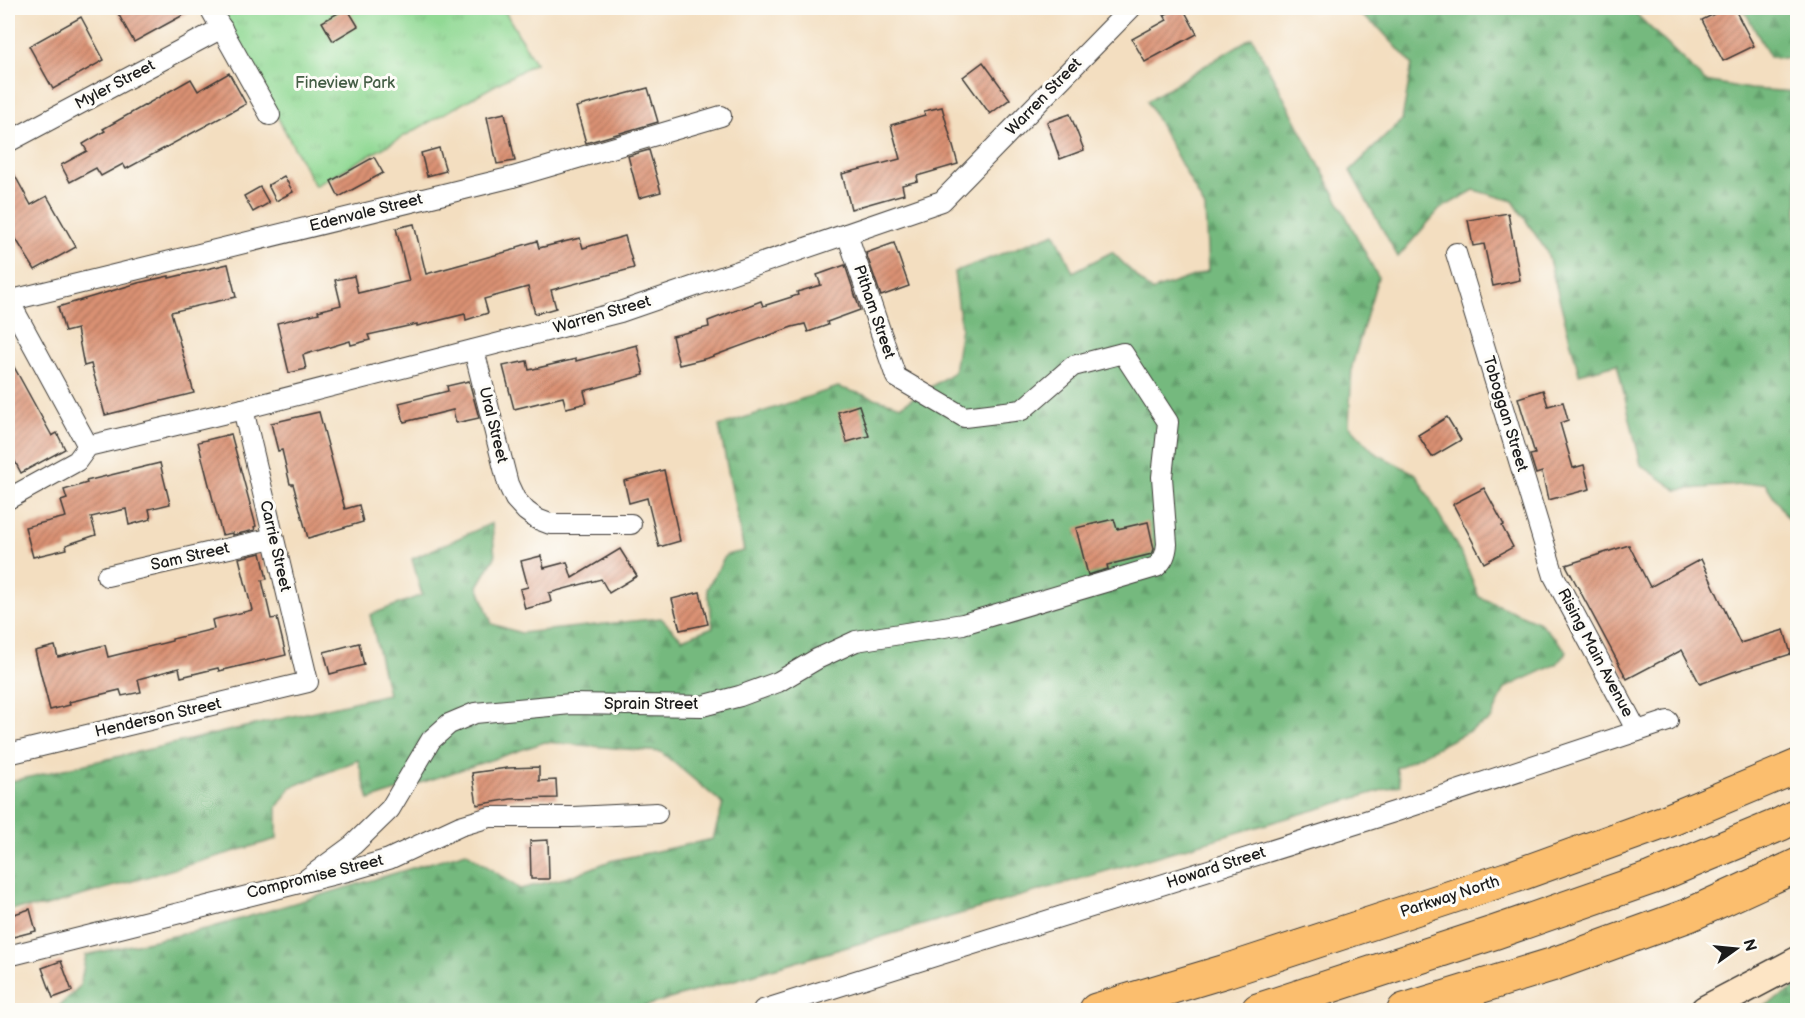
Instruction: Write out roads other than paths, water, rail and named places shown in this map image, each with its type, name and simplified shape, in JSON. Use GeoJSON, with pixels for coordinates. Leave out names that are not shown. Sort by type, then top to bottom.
{"type":"FeatureCollection","features":[{"type":"Feature","properties":{"kind":"highway","name":"Parkway North"},"geometry":{"type":"LineString","coordinates":[[1096,1011],[1515,876],[1667,821],[1797,766]]}},
{"type":"Feature","properties":{"kind":"highway"},"geometry":{"type":"LineString","coordinates":[[1258,1011],[1651,878],[1781,824],[1797,815]]}},
{"type":"Feature","properties":{"kind":"highway"},"geometry":{"type":"LineString","coordinates":[[1404,1011],[1551,964],[1689,915],[1797,865]]}},
{"type":"Feature","properties":{"kind":"main road"},"geometry":{"type":"LineString","coordinates":[[1705,1011],[1797,961]]}},
{"type":"Feature","properties":{"kind":"street"},"geometry":{"type":"LineString","coordinates":[[210,8],[270,115]]}},
{"type":"Feature","properties":{"kind":"street","name":"Warren Street"},"geometry":{"type":"LineString","coordinates":[[88,446],[243,409],[620,312],[942,201],[1131,8]]}},
{"type":"Feature","properties":{"kind":"street","name":"Myler Street"},"geometry":{"type":"LineString","coordinates":[[8,142],[222,28]]}},
{"type":"Feature","properties":{"kind":"street","name":"Edenvale Street"},"geometry":{"type":"LineString","coordinates":[[8,300],[513,177],[721,116]]}},
{"type":"Feature","properties":{"kind":"street","name":"Pitham Street"},"geometry":{"type":"LineString","coordinates":[[847,234],[896,377],[964,417],[1022,410],[1073,366],[1123,353],[1168,422],[1162,477],[1167,544],[1163,561],[1156,567]]}},
{"type":"Feature","properties":{"kind":"street","name":"Toboggan Street"},"geometry":{"type":"LineString","coordinates":[[1456,253],[1554,576]]}},
{"type":"Feature","properties":{"kind":"street"},"geometry":{"type":"LineString","coordinates":[[8,300],[88,446],[77,461],[8,499]]}},
{"type":"Feature","properties":{"kind":"street","name":"Ural Street"},"geometry":{"type":"LineString","coordinates":[[474,350],[508,483],[515,499],[526,512],[550,524],[631,524]]}},
{"type":"Feature","properties":{"kind":"street","name":"Carrie Street"},"geometry":{"type":"LineString","coordinates":[[243,409],[308,682]]}},
{"type":"Feature","properties":{"kind":"street","name":"Sam Street"},"geometry":{"type":"LineString","coordinates":[[107,576],[273,538]]}},
{"type":"Feature","properties":{"kind":"street","name":"Sprain Street"},"geometry":{"type":"LineString","coordinates":[[304,881],[353,845],[390,809],[430,740],[449,724],[475,713],[571,704],[702,705],[740,696],[778,682],[817,658],[856,641],[963,624],[1156,567]]}},
{"type":"Feature","properties":{"kind":"street","name":"Rising Main Avenue"},"geometry":{"type":"LineString","coordinates":[[1554,576],[1637,731]]}},
{"type":"Feature","properties":{"kind":"street","name":"Henderson Street"},"geometry":{"type":"LineString","coordinates":[[8,754],[308,682]]}},
{"type":"Feature","properties":{"kind":"street","name":"Howard Street"},"geometry":{"type":"LineString","coordinates":[[763,1011],[1394,812],[1668,721]]}},
{"type":"Feature","properties":{"kind":"street","name":"Compromise Street"},"geometry":{"type":"LineString","coordinates":[[8,956],[389,859],[460,826],[490,817],[573,817],[657,813]]}},
{"type":"Feature","properties":{"kind":"park label","name":"Fineview Park"},"geometry":{"type":"Point","coordinates":[345,83]}}]}
